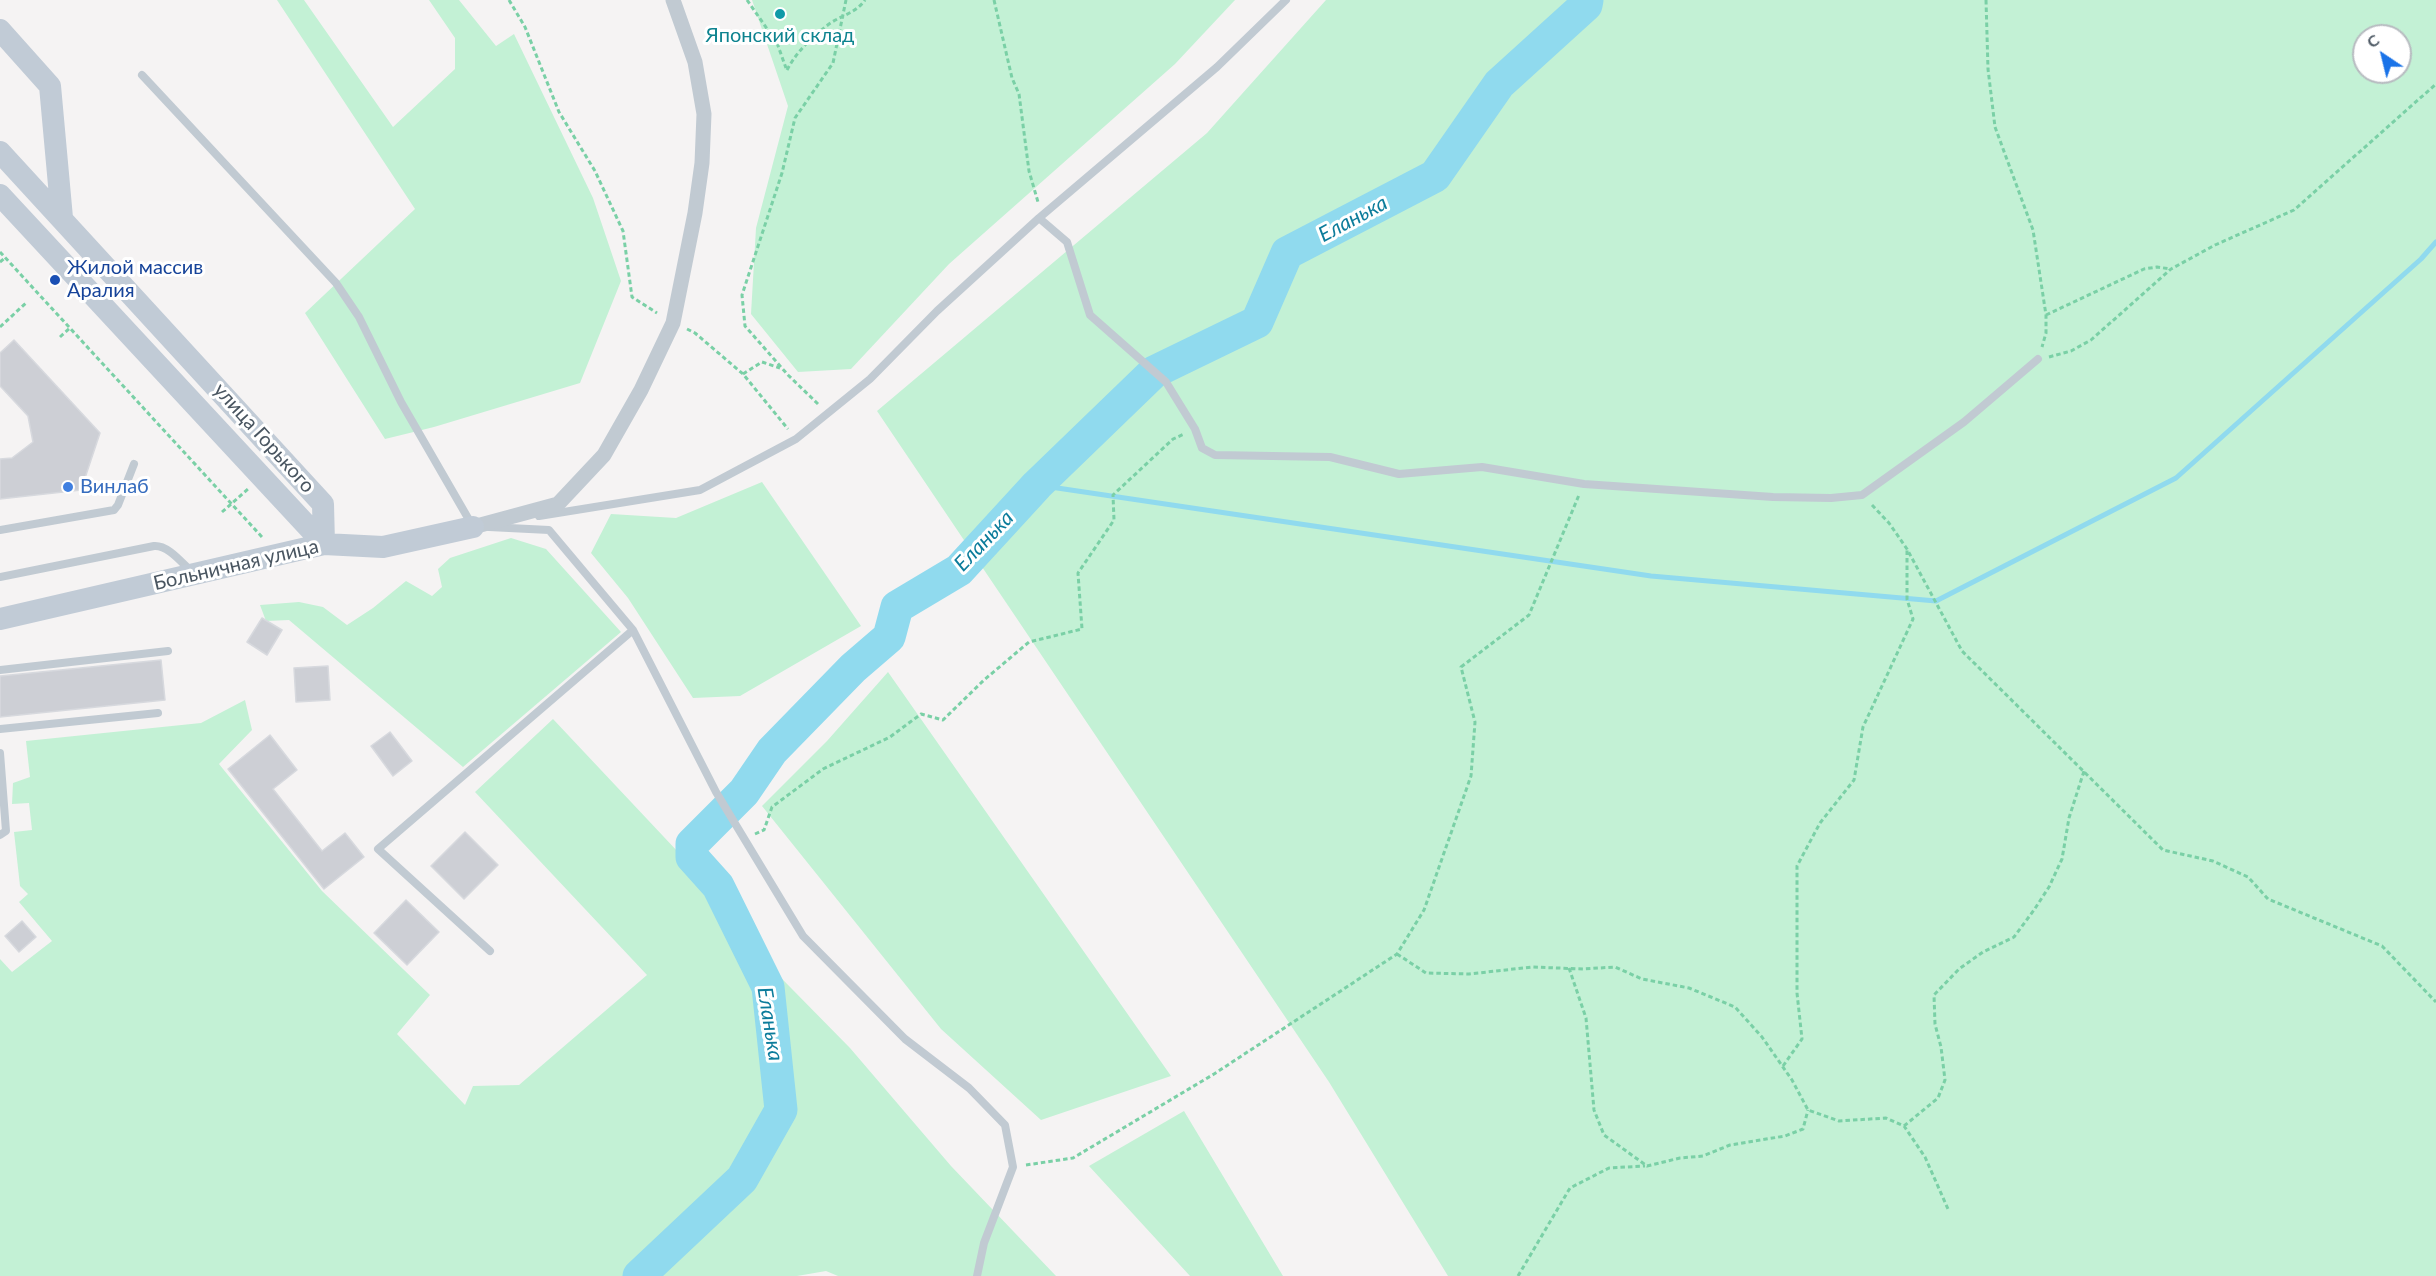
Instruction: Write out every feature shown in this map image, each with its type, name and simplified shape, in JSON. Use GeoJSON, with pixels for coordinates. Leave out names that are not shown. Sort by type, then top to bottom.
{"type":"FeatureCollection","features":[{"type":"Feature","properties":{"kind":"main road"},"geometry":{"type":"LineString","coordinates":[[0,30],[50,86],[62,218]]}},
{"type":"Feature","properties":{"kind":"main road","name":"улица Горького"},"geometry":{"type":"LineString","coordinates":[[0,152],[323,504],[324,544]]}},
{"type":"Feature","properties":{"kind":"main road","name":"улица Горького"},"geometry":{"type":"LineString","coordinates":[[0,195],[324,544]]}},
{"type":"Feature","properties":{"kind":"main road","name":"Больничная улица"},"geometry":{"type":"LineString","coordinates":[[0,619],[324,544],[383,547],[473,527]]}},
{"type":"Feature","properties":{"kind":"street"},"geometry":{"type":"LineString","coordinates":[[473,527],[558,504],[604,455],[641,390],[673,323],[695,213],[702,163],[704,114],[694,63],[673,0]]}},
{"type":"Feature","properties":{"kind":"lane"},"geometry":{"type":"LineString","coordinates":[[473,527],[700,490],[796,439],[870,379],[937,311],[1039,218],[1217,67],[1286,0]]}},
{"type":"Feature","properties":{"kind":"lane"},"geometry":{"type":"LineString","coordinates":[[142,75],[336,283],[359,317],[401,402],[473,527]]}},
{"type":"Feature","properties":{"kind":"lane"},"geometry":{"type":"LineString","coordinates":[[1039,218],[1067,242],[1090,315],[1166,382],[1195,429],[1202,448],[1215,455],[1330,457],[1399,474],[1482,467],[1584,484],[1773,497],[1831,498],[1862,495],[1964,422],[2038,359]]}},
{"type":"Feature","properties":{"kind":"lane"},"geometry":{"type":"LineString","coordinates":[[0,530],[114,510],[134,464]]}},
{"type":"Feature","properties":{"kind":"lane"},"geometry":{"type":"LineString","coordinates":[[473,527],[549,530],[633,630],[716,792],[803,936],[905,1039],[969,1088],[1005,1125],[1013,1167],[984,1243],[977,1276]]}},
{"type":"Feature","properties":{"kind":"lane"},"geometry":{"type":"LineString","coordinates":[[0,577],[160,546],[195,574]]}},
{"type":"Feature","properties":{"kind":"lane"},"geometry":{"type":"LineString","coordinates":[[489,951],[378,849],[633,630]]}},
{"type":"Feature","properties":{"kind":"lane"},"geometry":{"type":"LineString","coordinates":[[0,670],[168,651]]}},
{"type":"Feature","properties":{"kind":"lane"},"geometry":{"type":"LineString","coordinates":[[0,729],[158,713]]}},
{"type":"Feature","properties":{"kind":"lane"},"geometry":{"type":"LineString","coordinates":[[0,753],[6,831],[0,835]]}},
{"type":"Feature","properties":{"kind":"path"},"geometry":{"type":"LineString","coordinates":[[509,0],[525,27],[559,112],[595,171],[623,231],[632,297],[673,323],[695,333],[743,374],[796,439]]}},
{"type":"Feature","properties":{"kind":"path"},"geometry":{"type":"LineString","coordinates":[[747,0],[777,43],[787,70],[796,53],[830,23],[859,8],[865,0]]}},
{"type":"Feature","properties":{"kind":"path"},"geometry":{"type":"LineString","coordinates":[[828,413],[781,368],[745,326],[742,295],[782,173],[795,118],[833,63],[846,0]]}},
{"type":"Feature","properties":{"kind":"path"},"geometry":{"type":"LineString","coordinates":[[994,0],[1012,78],[1019,94],[1028,163],[1038,197],[1039,218]]}},
{"type":"Feature","properties":{"kind":"path"},"geometry":{"type":"LineString","coordinates":[[1986,0],[1988,69],[1995,127],[2033,230],[2046,315],[2046,333],[2038,359]]}},
{"type":"Feature","properties":{"kind":"path"},"geometry":{"type":"LineString","coordinates":[[2038,359],[2071,351],[2091,340],[2171,269],[2214,245],[2294,210],[2422,94],[2436,84]]}},
{"type":"Feature","properties":{"kind":"path"},"geometry":{"type":"LineString","coordinates":[[0,252],[255,530]]}},
{"type":"Feature","properties":{"kind":"path"},"geometry":{"type":"LineString","coordinates":[[0,262],[5,258]]}},
{"type":"Feature","properties":{"kind":"path"},"geometry":{"type":"LineString","coordinates":[[2046,315],[2144,269],[2157,267],[2171,269]]}},
{"type":"Feature","properties":{"kind":"path"},"geometry":{"type":"LineString","coordinates":[[0,327],[27,302]]}},
{"type":"Feature","properties":{"kind":"path"},"geometry":{"type":"LineString","coordinates":[[60,337],[70,328]]}},
{"type":"Feature","properties":{"kind":"path"},"geometry":{"type":"LineString","coordinates":[[743,374],[762,362],[781,368]]}},
{"type":"Feature","properties":{"kind":"path"},"geometry":{"type":"LineString","coordinates":[[746,840],[764,830],[772,807],[823,769],[890,737],[921,714],[943,720],[984,680],[1029,642],[1082,629],[1078,573],[1114,520],[1113,495],[1173,440],[1195,429]]}},
{"type":"Feature","properties":{"kind":"path"},"geometry":{"type":"LineString","coordinates":[[1013,1167],[1073,1158],[1214,1074],[1396,954],[1424,910],[1471,776],[1475,722],[1461,667],[1529,615],[1584,484]]}},
{"type":"Feature","properties":{"kind":"path"},"geometry":{"type":"LineString","coordinates":[[222,512],[253,485]]}},
{"type":"Feature","properties":{"kind":"path"},"geometry":{"type":"LineString","coordinates":[[1862,495],[1889,523],[1907,549],[1962,651],[2163,850],[2212,861],[2248,877],[2268,899],[2382,946],[2436,1002]]}},
{"type":"Feature","properties":{"kind":"path"},"geometry":{"type":"LineString","coordinates":[[1783,1066],[1802,1039],[1797,993],[1797,866],[1820,823],[1854,780],[1863,727],[1913,619],[1907,599],[1907,549]]}},
{"type":"Feature","properties":{"kind":"path"},"geometry":{"type":"LineString","coordinates":[[1904,1126],[1938,1098],[1945,1080],[1941,1047],[1935,1024],[1934,994],[1959,969],[1983,952],[2014,937],[2034,910],[2062,859],[2069,818],[2084,771]]}},
{"type":"Feature","properties":{"kind":"path"},"geometry":{"type":"LineString","coordinates":[[1396,954],[1426,973],[1468,975],[1532,967],[1615,967],[1642,979],[1689,988],[1735,1007],[1762,1036],[1783,1066],[1808,1110],[1839,1121],[1886,1118],[1904,1126],[1925,1156],[1947,1209]]}},
{"type":"Feature","properties":{"kind":"path"},"geometry":{"type":"LineString","coordinates":[[1569,968],[1586,1018],[1594,1110],[1604,1135],[1647,1166]]}},
{"type":"Feature","properties":{"kind":"path"},"geometry":{"type":"LineString","coordinates":[[1518,1276],[1570,1188],[1609,1168],[1647,1166],[1680,1158],[1703,1156],[1730,1145],[1785,1136],[1803,1129],[1808,1110]]}},
{"type":"Feature","properties":{"kind":"green space"},"geometry":{"type":"Polygon","coordinates":[[[277,0],[304,0],[393,127],[455,69],[455,38],[429,0],[459,0],[496,46],[514,34],[593,198],[621,281],[580,383],[434,427],[385,439],[305,313],[415,209],[277,0]]]}},
{"type":"Feature","properties":{"kind":"green space"},"geometry":{"type":"Polygon","coordinates":[[[752,0],[1235,0],[1175,64],[949,264],[851,369],[798,372],[751,314],[756,228],[788,106],[752,0]]]}},
{"type":"Feature","properties":{"kind":"green space"},"geometry":{"type":"Polygon","coordinates":[[[1326,0],[2436,0],[2436,1276],[1448,1276],[1329,1082],[877,411],[1207,133],[1326,0]]]}},
{"type":"Feature","properties":{"kind":"green space"},"geometry":{"type":"Polygon","coordinates":[[[762,482],[861,626],[740,696],[693,698],[628,598],[591,553],[611,514],[676,518],[762,482]]]}},
{"type":"Feature","properties":{"kind":"green space"},"geometry":{"type":"Polygon","coordinates":[[[511,538],[546,549],[621,632],[463,767],[289,620],[266,621],[260,605],[299,602],[323,607],[347,625],[373,608],[406,581],[432,596],[442,587],[438,569],[450,558],[511,538]]]}},
{"type":"Feature","properties":{"kind":"green space"},"geometry":{"type":"Polygon","coordinates":[[[888,672],[1171,1076],[1041,1120],[941,1029],[762,806],[827,741],[888,672]]]}},
{"type":"Feature","properties":{"kind":"green space"},"geometry":{"type":"Polygon","coordinates":[[[245,700],[252,730],[219,764],[322,891],[430,995],[397,1034],[465,1105],[473,1086],[519,1085],[647,975],[475,792],[553,719],[679,853],[733,929],[850,1048],[951,1166],[1056,1276],[838,1276],[826,1271],[797,1276],[0,1276],[0,959],[12,972],[52,941],[19,902],[28,894],[20,886],[14,832],[32,830],[29,803],[12,804],[13,783],[30,777],[26,741],[201,723],[245,700]]]}},
{"type":"Feature","properties":{"kind":"green space"},"geometry":{"type":"Polygon","coordinates":[[[1184,1111],[1283,1276],[1190,1276],[1089,1166],[1184,1111]]]}},
{"type":"Feature","properties":{"kind":"building"},"geometry":{"type":"Polygon","coordinates":[[[14,340],[100,433],[81,490],[0,499],[0,459],[12,458],[33,442],[28,416],[0,386],[0,353],[14,340]]]}},
{"type":"Feature","properties":{"kind":"building"},"geometry":{"type":"Polygon","coordinates":[[[262,618],[282,630],[267,655],[247,642],[262,618]]]}},
{"type":"Feature","properties":{"kind":"building"},"geometry":{"type":"Polygon","coordinates":[[[161,660],[165,700],[0,717],[0,676],[161,660]]]}},
{"type":"Feature","properties":{"kind":"building"},"geometry":{"type":"Polygon","coordinates":[[[328,666],[330,700],[296,702],[294,668],[328,666]]]}},
{"type":"Feature","properties":{"kind":"building"},"geometry":{"type":"Polygon","coordinates":[[[390,732],[412,761],[393,776],[371,746],[390,732]]]}},
{"type":"Feature","properties":{"kind":"building"},"geometry":{"type":"Polygon","coordinates":[[[270,735],[297,770],[273,789],[322,851],[345,833],[364,857],[324,889],[228,769],[270,735]]]}},
{"type":"Feature","properties":{"kind":"building"},"geometry":{"type":"Polygon","coordinates":[[[465,832],[498,865],[464,899],[431,866],[465,832]]]}},
{"type":"Feature","properties":{"kind":"building"},"geometry":{"type":"Polygon","coordinates":[[[406,900],[439,932],[407,965],[374,933],[406,900]]]}},
{"type":"Feature","properties":{"kind":"building"},"geometry":{"type":"Polygon","coordinates":[[[22,921],[36,937],[19,952],[5,936],[22,921]]]}},
{"type":"Feature","properties":{"kind":"waterway","name":"Еланька"},"geometry":{"type":"LineString","coordinates":[[639,1276],[742,1179],[781,1110],[768,987],[718,886],[692,857],[692,844],[744,792],[772,751],[853,668],[889,637],[897,607],[959,570],[1037,485],[1154,372],[1257,322],[1287,253],[1435,176],[1499,84],[1586,5],[1587,0]]}},
{"type":"Feature","properties":{"kind":"waterway"},"geometry":{"type":"LineString","coordinates":[[1037,485],[1651,576],[1936,601],[2176,478],[2421,259],[2436,242]]}},
{"type":"Feature","properties":{"kind":"place","name":"Японский склад"},"geometry":{"type":"Point","coordinates":[780,14]}},
{"type":"Feature","properties":{"kind":"place","name":"Жилой массив Аралия"},"geometry":{"type":"Point","coordinates":[55,280]}},
{"type":"Feature","properties":{"kind":"place","name":"Винлаб"},"geometry":{"type":"Point","coordinates":[68,487]}}]}
